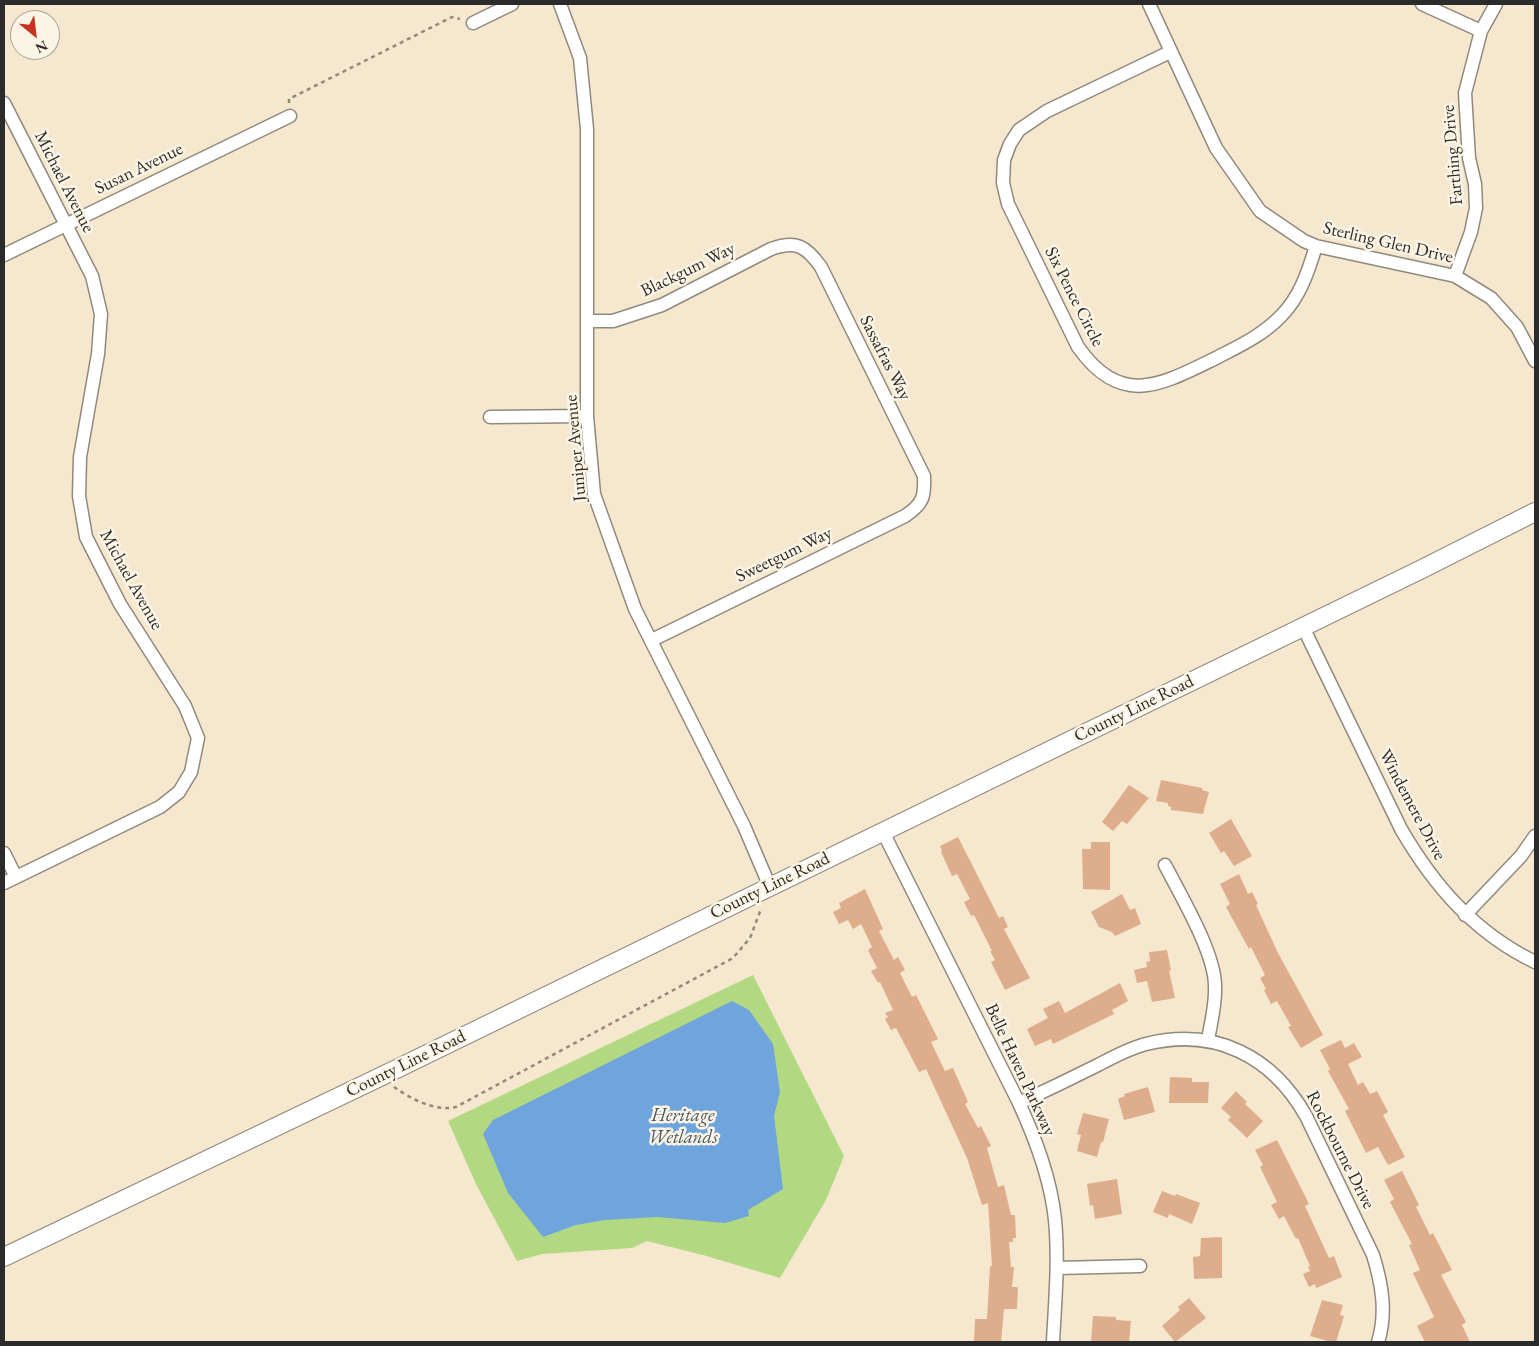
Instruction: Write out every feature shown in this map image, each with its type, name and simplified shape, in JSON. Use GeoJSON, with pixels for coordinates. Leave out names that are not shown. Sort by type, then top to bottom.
{"type":"FeatureCollection","features":[{"type":"Feature","properties":{"kind":"main road","name":"County Line Road"},"geometry":{"type":"LineString","coordinates":[[4,1257],[380,1077],[1535,512]]}},
{"type":"Feature","properties":{"kind":"street"},"geometry":{"type":"LineString","coordinates":[[473,23],[512,4]]}},
{"type":"Feature","properties":{"kind":"street","name":"Juniper Avenue"},"geometry":{"type":"LineString","coordinates":[[560,4],[580,58],[587,129],[587,416],[594,494],[636,608],[744,826],[770,887]]}},
{"type":"Feature","properties":{"kind":"street","name":"Sterling Glen Drive"},"geometry":{"type":"LineString","coordinates":[[1149,4],[1216,148],[1260,211],[1304,241],[1316,246],[1455,276],[1491,298],[1517,327],[1535,361]]}},
{"type":"Feature","properties":{"kind":"street"},"geometry":{"type":"LineString","coordinates":[[1422,4],[1481,31]]}},
{"type":"Feature","properties":{"kind":"street","name":"Farthing Drive"},"geometry":{"type":"LineString","coordinates":[[1455,276],[1471,232],[1476,208],[1475,184],[1469,158],[1465,94],[1481,31],[1496,4]]}},
{"type":"Feature","properties":{"kind":"street","name":"Six Pence Circle"},"geometry":{"type":"LineString","coordinates":[[1170,52],[1047,111],[1020,130],[1010,144],[1004,160],[1002,182],[1008,204],[1078,347],[1089,362],[1102,374],[1119,383],[1154,385],[1171,380],[1242,345],[1263,332],[1281,316],[1296,297],[1307,275],[1316,246]]}},
{"type":"Feature","properties":{"kind":"street","name":"Michael Avenue"},"geometry":{"type":"LineString","coordinates":[[4,103],[92,276],[102,314],[98,354],[80,457],[78,496],[86,537],[120,604],[185,706],[198,738],[191,772],[179,792],[160,807],[4,883]]}},
{"type":"Feature","properties":{"kind":"street","name":"Susan Avenue"},"geometry":{"type":"LineString","coordinates":[[4,255],[290,116]]}},
{"type":"Feature","properties":{"kind":"street","name":"Blackgum Way"},"geometry":{"type":"LineString","coordinates":[[588,321],[613,321],[662,305],[771,249],[785,244],[800,246]]}},
{"type":"Feature","properties":{"kind":"street","name":"Sassafras Way"},"geometry":{"type":"LineString","coordinates":[[800,246],[812,255],[821,267],[918,460],[924,476],[925,493]]}},
{"type":"Feature","properties":{"kind":"street"},"geometry":{"type":"LineString","coordinates":[[490,417],[587,416]]}},
{"type":"Feature","properties":{"kind":"street","name":"Sweetgum Way"},"geometry":{"type":"LineString","coordinates":[[652,640],[905,516],[918,507],[925,493]]}},
{"type":"Feature","properties":{"kind":"street","name":"Windemere Drive"},"geometry":{"type":"LineString","coordinates":[[1303,627],[1401,829],[1418,858],[1434,881],[1466,914],[1512,951],[1535,962]]}},
{"type":"Feature","properties":{"kind":"street","name":"Belle Haven Parkway"},"geometry":{"type":"LineString","coordinates":[[883,832],[1031,1128],[1047,1176],[1055,1220],[1057,1268],[1053,1342]]}},
{"type":"Feature","properties":{"kind":"street"},"geometry":{"type":"LineString","coordinates":[[1466,914],[1521,856],[1535,836]]}},
{"type":"Feature","properties":{"kind":"street"},"geometry":{"type":"LineString","coordinates":[[4,853],[16,878]]}},
{"type":"Feature","properties":{"kind":"street"},"geometry":{"type":"LineString","coordinates":[[1165,865],[1200,934],[1213,966],[1215,986],[1213,1016],[1208,1040]]}},
{"type":"Feature","properties":{"kind":"street","name":"Rockbourne Drive"},"geometry":{"type":"LineString","coordinates":[[1019,1103],[1113,1057],[1146,1044],[1175,1039],[1208,1040],[1228,1046],[1259,1061],[1270,1069],[1296,1097],[1373,1255],[1380,1277],[1384,1307],[1378,1342]]}},
{"type":"Feature","properties":{"kind":"street"},"geometry":{"type":"LineString","coordinates":[[1057,1268],[1140,1266]]}},
{"type":"Feature","properties":{"kind":"path"},"geometry":{"type":"LineString","coordinates":[[290,116],[289,99],[452,17],[473,23]]}},
{"type":"Feature","properties":{"kind":"path"},"geometry":{"type":"LineString","coordinates":[[380,1077],[413,1098],[440,1108],[456,1108],[733,958],[750,938],[770,887]]}},
{"type":"Feature","properties":{"kind":"green space","name":"Heritage Wetlands"},"geometry":{"type":"Polygon","coordinates":[[[753,975],[844,1156],[826,1200],[780,1278],[703,1255],[647,1241],[632,1248],[542,1254],[517,1261],[476,1184],[448,1121],[753,975]]]}},
{"type":"Feature","properties":{"kind":"water","name":"Heritage Wetlands"},"geometry":{"type":"Polygon","coordinates":[[[732,1001],[749,1010],[773,1044],[780,1092],[774,1116],[783,1189],[748,1210],[749,1216],[725,1223],[658,1217],[605,1220],[576,1225],[543,1237],[508,1193],[483,1134],[493,1120],[732,1001]]]}},
{"type":"Feature","properties":{"kind":"building"},"geometry":{"type":"Polygon","coordinates":[[[1161,780],[1202,788],[1202,790],[1209,792],[1203,814],[1171,810],[1168,803],[1156,801],[1161,780]]]}},
{"type":"Feature","properties":{"kind":"building"},"geometry":{"type":"Polygon","coordinates":[[[1129,785],[1149,798],[1127,824],[1122,821],[1113,831],[1102,822],[1129,785]]]}},
{"type":"Feature","properties":{"kind":"building"},"geometry":{"type":"Polygon","coordinates":[[[1231,819],[1252,856],[1234,866],[1224,851],[1221,853],[1209,833],[1231,819]]]}},
{"type":"Feature","properties":{"kind":"building"},"geometry":{"type":"Polygon","coordinates":[[[958,837],[999,918],[1003,916],[1008,927],[1004,929],[1030,978],[1005,990],[991,962],[995,960],[990,951],[992,951],[974,915],[971,916],[964,902],[970,899],[957,874],[952,876],[941,852],[940,846],[958,837]]]}},
{"type":"Feature","properties":{"kind":"building"},"geometry":{"type":"Polygon","coordinates":[[[1091,842],[1110,842],[1110,890],[1083,889],[1082,849],[1091,849],[1091,842]]]}},
{"type":"Feature","properties":{"kind":"building"},"geometry":{"type":"Polygon","coordinates":[[[1239,874],[1248,894],[1252,892],[1278,953],[1323,1035],[1301,1048],[1288,1027],[1291,1026],[1277,1001],[1271,1004],[1260,978],[1265,975],[1251,947],[1249,949],[1226,907],[1230,904],[1220,884],[1239,874]]]}},
{"type":"Feature","properties":{"kind":"building"},"geometry":{"type":"Polygon","coordinates":[[[865,889],[883,929],[879,931],[894,960],[898,957],[905,970],[900,973],[912,997],[916,995],[938,1039],[931,1042],[945,1071],[953,1068],[968,1102],[965,1104],[978,1128],[981,1126],[991,1146],[987,1148],[998,1187],[1004,1185],[1011,1215],[1015,1215],[1016,1238],[1013,1238],[1013,1242],[1009,1242],[1011,1267],[1014,1267],[1012,1287],[1018,1287],[1017,1309],[1004,1309],[1001,1342],[974,1342],[975,1319],[987,1319],[990,1266],[992,1266],[988,1203],[982,1205],[967,1158],[926,1069],[919,1072],[896,1028],[891,1030],[885,1019],[888,1017],[885,1013],[893,1010],[880,982],[878,983],[871,971],[877,968],[868,950],[872,947],[861,924],[853,929],[848,920],[839,924],[833,912],[841,908],[839,903],[865,889]]]}},
{"type":"Feature","properties":{"kind":"building"},"geometry":{"type":"Polygon","coordinates":[[[1122,894],[1130,910],[1135,908],[1141,924],[1115,936],[1112,932],[1099,927],[1091,912],[1122,894]]]}},
{"type":"Feature","properties":{"kind":"building"},"geometry":{"type":"Polygon","coordinates":[[[1167,950],[1175,998],[1152,1002],[1147,981],[1137,983],[1134,970],[1147,967],[1146,962],[1150,961],[1149,952],[1167,950]]]}},
{"type":"Feature","properties":{"kind":"building"},"geometry":{"type":"Polygon","coordinates":[[[1120,983],[1128,1001],[1112,1010],[1114,1014],[1053,1044],[1051,1039],[1035,1046],[1027,1029],[1048,1018],[1043,1009],[1059,1001],[1065,1013],[1120,983]]]}},
{"type":"Feature","properties":{"kind":"building"},"geometry":{"type":"Polygon","coordinates":[[[1341,1040],[1345,1048],[1354,1043],[1362,1057],[1348,1064],[1358,1085],[1363,1082],[1370,1094],[1377,1091],[1388,1112],[1383,1115],[1405,1157],[1388,1165],[1378,1147],[1366,1153],[1345,1111],[1349,1109],[1328,1071],[1330,1069],[1320,1050],[1341,1040]]]}},
{"type":"Feature","properties":{"kind":"building"},"geometry":{"type":"Polygon","coordinates":[[[1170,1077],[1192,1078],[1192,1082],[1209,1082],[1208,1103],[1169,1103],[1170,1077]]]}},
{"type":"Feature","properties":{"kind":"building"},"geometry":{"type":"Polygon","coordinates":[[[1148,1087],[1155,1112],[1124,1120],[1118,1099],[1125,1096],[1124,1094],[1148,1087]]]}},
{"type":"Feature","properties":{"kind":"building"},"geometry":{"type":"Polygon","coordinates":[[[1236,1091],[1247,1102],[1245,1104],[1263,1121],[1247,1138],[1228,1120],[1231,1117],[1221,1108],[1236,1091]]]}},
{"type":"Feature","properties":{"kind":"building"},"geometry":{"type":"Polygon","coordinates":[[[1083,1113],[1109,1119],[1097,1157],[1077,1151],[1081,1135],[1077,1134],[1083,1113]]]}},
{"type":"Feature","properties":{"kind":"building"},"geometry":{"type":"Polygon","coordinates":[[[1277,1140],[1309,1204],[1305,1206],[1329,1258],[1334,1256],[1342,1277],[1316,1288],[1315,1284],[1309,1287],[1303,1274],[1310,1271],[1308,1267],[1310,1266],[1298,1238],[1296,1239],[1284,1216],[1279,1219],[1271,1205],[1277,1202],[1260,1167],[1263,1165],[1255,1150],[1277,1140]]]}},
{"type":"Feature","properties":{"kind":"building"},"geometry":{"type":"Polygon","coordinates":[[[1402,1171],[1419,1205],[1416,1207],[1430,1235],[1433,1233],[1452,1270],[1441,1275],[1466,1322],[1462,1325],[1470,1342],[1425,1342],[1417,1326],[1434,1317],[1413,1273],[1420,1270],[1409,1245],[1412,1244],[1390,1202],[1394,1199],[1384,1180],[1402,1171]]]}},
{"type":"Feature","properties":{"kind":"building"},"geometry":{"type":"Polygon","coordinates":[[[1117,1179],[1122,1214],[1095,1219],[1093,1205],[1090,1206],[1087,1184],[1117,1179]]]}},
{"type":"Feature","properties":{"kind":"building"},"geometry":{"type":"Polygon","coordinates":[[[1162,1191],[1200,1203],[1192,1224],[1169,1214],[1168,1218],[1153,1212],[1162,1191]]]}},
{"type":"Feature","properties":{"kind":"building"},"geometry":{"type":"Polygon","coordinates":[[[1222,1237],[1222,1278],[1194,1279],[1193,1257],[1200,1256],[1201,1238],[1222,1237]]]}},
{"type":"Feature","properties":{"kind":"building"},"geometry":{"type":"Polygon","coordinates":[[[1189,1298],[1206,1318],[1175,1342],[1162,1326],[1180,1310],[1178,1307],[1189,1298]]]}},
{"type":"Feature","properties":{"kind":"building"},"geometry":{"type":"Polygon","coordinates":[[[1322,1300],[1343,1305],[1340,1315],[1344,1316],[1336,1342],[1310,1336],[1322,1300]]]}},
{"type":"Feature","properties":{"kind":"building"},"geometry":{"type":"Polygon","coordinates":[[[1093,1316],[1116,1317],[1116,1320],[1131,1321],[1129,1342],[1091,1342],[1093,1316]]]}}]}
